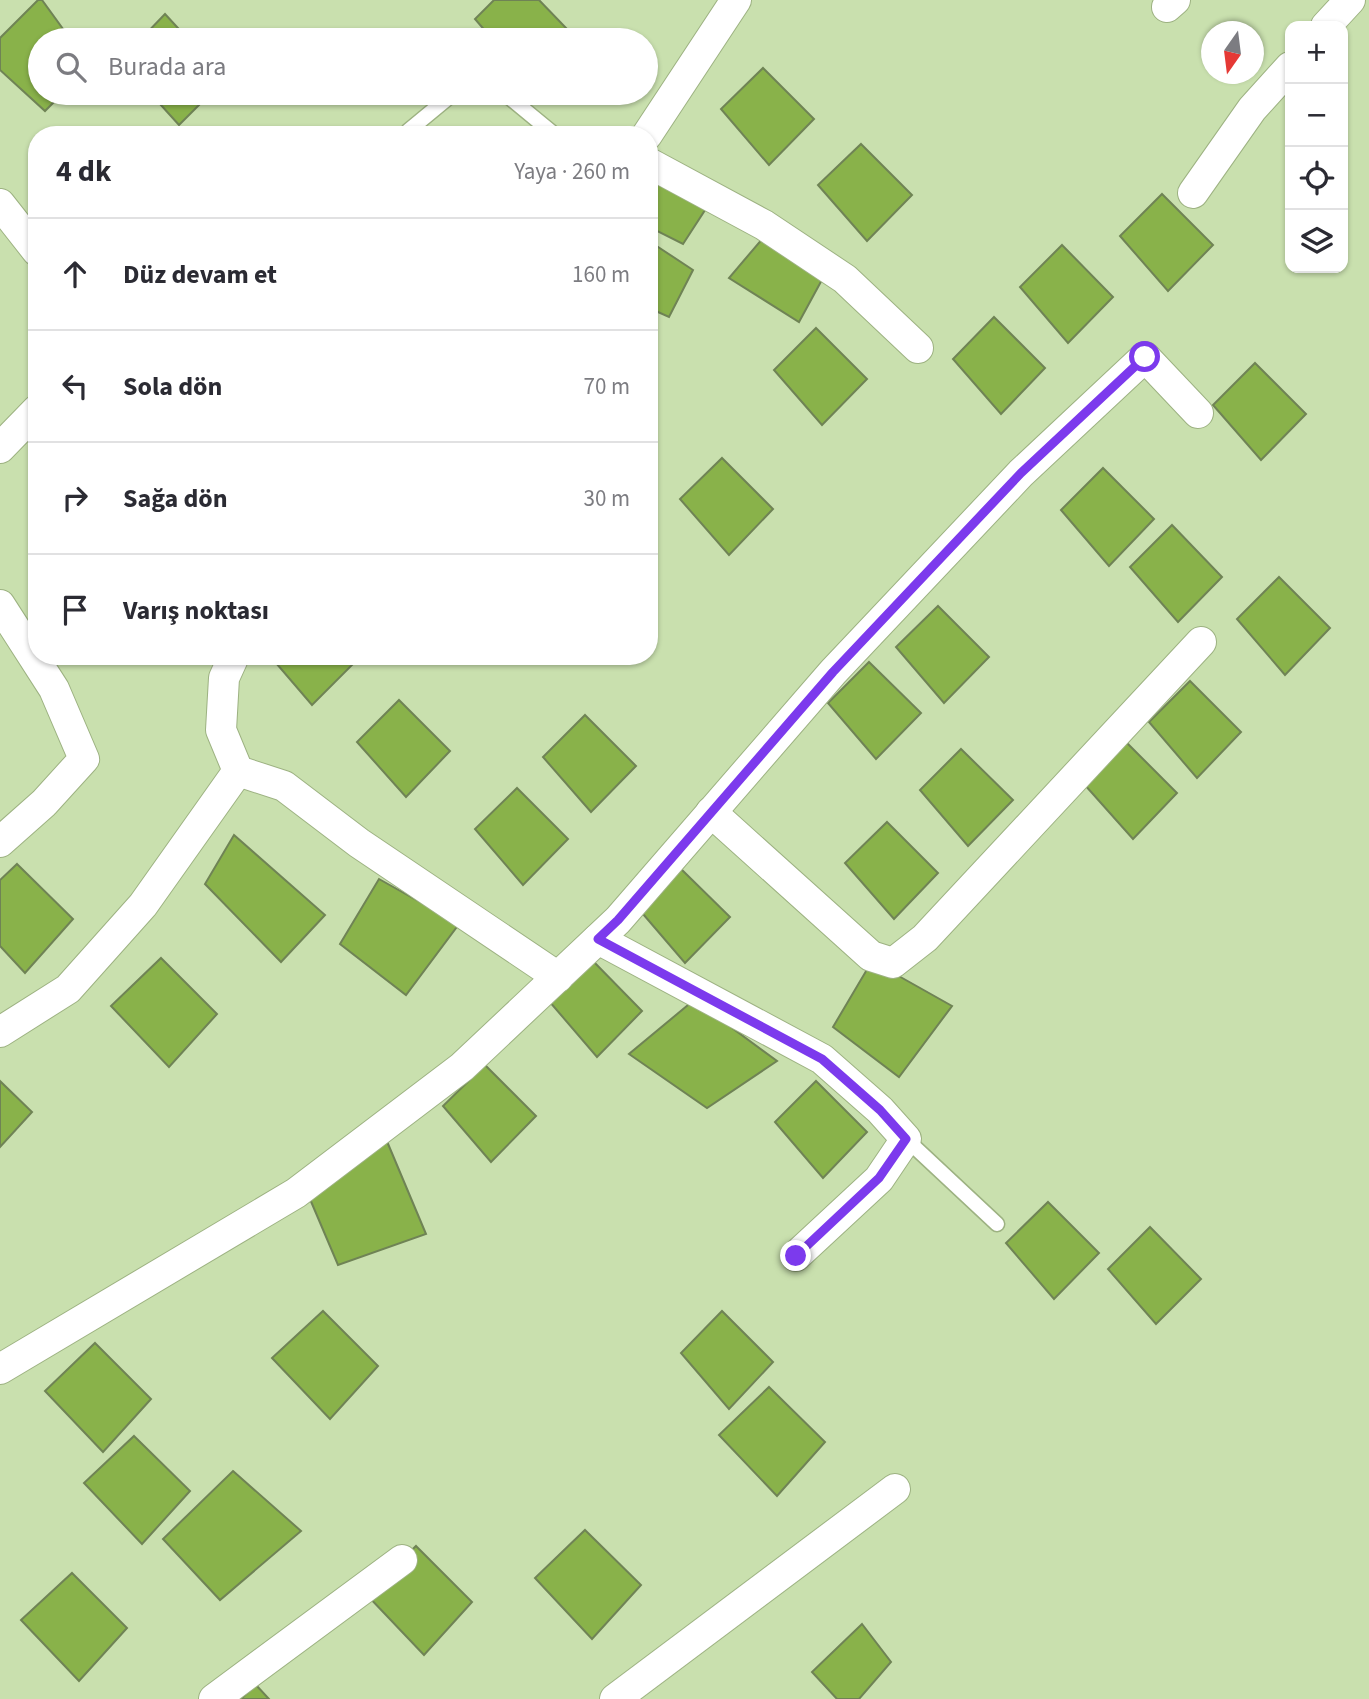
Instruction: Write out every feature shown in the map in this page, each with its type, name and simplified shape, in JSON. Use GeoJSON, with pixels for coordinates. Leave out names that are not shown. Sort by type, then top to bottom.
{"type":"FeatureCollection","features":[{"type":"Feature","properties":{"kind":"street"},"geometry":{"type":"LineString","coordinates":[[653,126],[736,0]]}},
{"type":"Feature","properties":{"kind":"street"},"geometry":{"type":"LineString","coordinates":[[1331,21],[1350,0]]}},
{"type":"Feature","properties":{"kind":"street"},"geometry":{"type":"LineString","coordinates":[[1193,193],[1252,109],[1285,72]]}},
{"type":"Feature","properties":{"kind":"street"},"geometry":{"type":"LineString","coordinates":[[658,168],[764,225],[845,279],[918,348]]}},
{"type":"Feature","properties":{"kind":"street"},"geometry":{"type":"LineString","coordinates":[[0,204],[28,240]]}},
{"type":"Feature","properties":{"kind":"street"},"geometry":{"type":"LineString","coordinates":[[0,1369],[296,1193],[462,1067],[618,920],[833,672],[1003,493],[1145,357],[1198,413]]}},
{"type":"Feature","properties":{"kind":"street"},"geometry":{"type":"LineString","coordinates":[[0,448],[28,420]]}},
{"type":"Feature","properties":{"kind":"street"},"geometry":{"type":"LineString","coordinates":[[0,605],[28,648]]}},
{"type":"Feature","properties":{"kind":"street"},"geometry":{"type":"LineString","coordinates":[[711,812],[871,956],[893,963],[925,938],[1200,642]]}},
{"type":"Feature","properties":{"kind":"street"},"geometry":{"type":"LineString","coordinates":[[0,842],[44,803],[84,759],[54,688],[39,665]]}},
{"type":"Feature","properties":{"kind":"street"},"geometry":{"type":"LineString","coordinates":[[230,665],[224,678],[221,730],[238,771],[284,786],[359,844],[558,977]]}},
{"type":"Feature","properties":{"kind":"street"},"geometry":{"type":"LineString","coordinates":[[0,1032],[68,989],[143,905],[238,771]]}},
{"type":"Feature","properties":{"kind":"street"},"geometry":{"type":"LineString","coordinates":[[598,939],[822,1059],[880,1110],[906,1139],[879,1178],[796,1256]]}},
{"type":"Feature","properties":{"kind":"street"},"geometry":{"type":"LineString","coordinates":[[615,1699],[895,1489]]}},
{"type":"Feature","properties":{"kind":"street"},"geometry":{"type":"LineString","coordinates":[[214,1699],[402,1560]]}},
{"type":"Feature","properties":{"kind":"lane"},"geometry":{"type":"LineString","coordinates":[[414,126],[439,105]]}},
{"type":"Feature","properties":{"kind":"lane"},"geometry":{"type":"LineString","coordinates":[[519,105],[544,126]]}},
{"type":"Feature","properties":{"kind":"lane"},"geometry":{"type":"LineString","coordinates":[[906,1139],[997,1224]]}},
{"type":"Feature","properties":{"kind":"building"},"geometry":{"type":"Polygon","coordinates":[[[38,0],[42,0],[62,28],[28,28],[28,96],[0,70],[0,38],[38,0]]]}},
{"type":"Feature","properties":{"kind":"building"},"geometry":{"type":"Polygon","coordinates":[[[494,0],[539,0],[566,28],[483,28],[475,19],[494,0]]]}},
{"type":"Feature","properties":{"kind":"building"},"geometry":{"type":"Polygon","coordinates":[[[165,14],[178,28],[152,28],[165,14]]]}},
{"type":"Feature","properties":{"kind":"building"},"geometry":{"type":"Polygon","coordinates":[[[763,68],[814,119],[769,165],[721,109],[763,68]]]}},
{"type":"Feature","properties":{"kind":"building"},"geometry":{"type":"Polygon","coordinates":[[[38,105],[51,105],[45,111],[38,105]]]}},
{"type":"Feature","properties":{"kind":"building"},"geometry":{"type":"Polygon","coordinates":[[[161,105],[199,105],[179,125],[161,105]]]}},
{"type":"Feature","properties":{"kind":"building"},"geometry":{"type":"Polygon","coordinates":[[[861,144],[912,195],[867,241],[818,185],[861,144]]]}},
{"type":"Feature","properties":{"kind":"building"},"geometry":{"type":"Polygon","coordinates":[[[658,177],[707,207],[683,244],[658,232],[658,177]]]}},
{"type":"Feature","properties":{"kind":"building"},"geometry":{"type":"Polygon","coordinates":[[[1162,194],[1213,245],[1168,291],[1120,236],[1162,194]]]}},
{"type":"Feature","properties":{"kind":"building"},"geometry":{"type":"Polygon","coordinates":[[[763,238],[824,276],[799,322],[729,278],[763,238]]]}},
{"type":"Feature","properties":{"kind":"building"},"geometry":{"type":"Polygon","coordinates":[[[1062,245],[1113,297],[1068,343],[1020,287],[1062,245]]]}},
{"type":"Feature","properties":{"kind":"building"},"geometry":{"type":"Polygon","coordinates":[[[658,247],[693,270],[669,317],[658,312],[658,247]]]}},
{"type":"Feature","properties":{"kind":"building"},"geometry":{"type":"Polygon","coordinates":[[[994,317],[1045,368],[1001,414],[953,359],[994,317]]]}},
{"type":"Feature","properties":{"kind":"building"},"geometry":{"type":"Polygon","coordinates":[[[816,328],[867,379],[822,425],[774,370],[816,328]]]}},
{"type":"Feature","properties":{"kind":"building"},"geometry":{"type":"Polygon","coordinates":[[[1255,363],[1306,414],[1261,460],[1213,405],[1255,363]]]}},
{"type":"Feature","properties":{"kind":"building"},"geometry":{"type":"Polygon","coordinates":[[[722,458],[773,509],[729,555],[680,499],[722,458]]]}},
{"type":"Feature","properties":{"kind":"building"},"geometry":{"type":"Polygon","coordinates":[[[1103,468],[1154,519],[1109,566],[1061,510],[1103,468]]]}},
{"type":"Feature","properties":{"kind":"building"},"geometry":{"type":"Polygon","coordinates":[[[1172,525],[1222,577],[1178,622],[1130,567],[1172,525]]]}},
{"type":"Feature","properties":{"kind":"building"},"geometry":{"type":"Polygon","coordinates":[[[1279,577],[1330,628],[1285,675],[1237,619],[1279,577]]]}},
{"type":"Feature","properties":{"kind":"building"},"geometry":{"type":"Polygon","coordinates":[[[938,606],[989,657],[944,703],[896,647],[938,606]]]}},
{"type":"Feature","properties":{"kind":"building"},"geometry":{"type":"Polygon","coordinates":[[[869,662],[921,713],[876,759],[828,703],[869,662]]]}},
{"type":"Feature","properties":{"kind":"building"},"geometry":{"type":"Polygon","coordinates":[[[278,665],[352,665],[312,705],[278,665]]]}},
{"type":"Feature","properties":{"kind":"building"},"geometry":{"type":"Polygon","coordinates":[[[1190,681],[1241,732],[1197,778],[1149,722],[1190,681]]]}},
{"type":"Feature","properties":{"kind":"building"},"geometry":{"type":"Polygon","coordinates":[[[399,700],[450,751],[406,797],[357,742],[399,700]]]}},
{"type":"Feature","properties":{"kind":"building"},"geometry":{"type":"Polygon","coordinates":[[[585,715],[636,766],[591,812],[543,757],[585,715]]]}},
{"type":"Feature","properties":{"kind":"building"},"geometry":{"type":"Polygon","coordinates":[[[1126,742],[1177,793],[1133,839],[1084,784],[1126,742]]]}},
{"type":"Feature","properties":{"kind":"building"},"geometry":{"type":"Polygon","coordinates":[[[961,749],[1013,800],[968,846],[920,790],[961,749]]]}},
{"type":"Feature","properties":{"kind":"building"},"geometry":{"type":"Polygon","coordinates":[[[517,788],[568,839],[523,885],[475,829],[517,788]]]}},
{"type":"Feature","properties":{"kind":"building"},"geometry":{"type":"Polygon","coordinates":[[[887,822],[938,873],[894,919],[845,863],[887,822]]]}},
{"type":"Feature","properties":{"kind":"building"},"geometry":{"type":"Polygon","coordinates":[[[234,835],[325,915],[281,962],[205,884],[234,835]]]}},
{"type":"Feature","properties":{"kind":"building"},"geometry":{"type":"Polygon","coordinates":[[[17,864],[73,919],[25,973],[0,946],[0,880],[17,864]]]}},
{"type":"Feature","properties":{"kind":"building"},"geometry":{"type":"Polygon","coordinates":[[[678,866],[730,917],[685,963],[637,907],[678,866]]]}},
{"type":"Feature","properties":{"kind":"building"},"geometry":{"type":"Polygon","coordinates":[[[379,879],[459,924],[406,995],[340,944],[379,879]]]}},
{"type":"Feature","properties":{"kind":"building"},"geometry":{"type":"Polygon","coordinates":[[[161,958],[217,1014],[169,1067],[111,1006],[161,958]]]}},
{"type":"Feature","properties":{"kind":"building"},"geometry":{"type":"Polygon","coordinates":[[[591,959],[642,1011],[597,1057],[549,1001],[591,959]]]}},
{"type":"Feature","properties":{"kind":"building"},"geometry":{"type":"Polygon","coordinates":[[[872,961],[952,1006],[899,1077],[833,1027],[872,961]]]}},
{"type":"Feature","properties":{"kind":"building"},"geometry":{"type":"Polygon","coordinates":[[[694,1000],[777,1061],[707,1108],[629,1054],[694,1000]]]}},
{"type":"Feature","properties":{"kind":"building"},"geometry":{"type":"Polygon","coordinates":[[[485,1065],[536,1116],[491,1162],[443,1106],[485,1065]]]}},
{"type":"Feature","properties":{"kind":"building"},"geometry":{"type":"Polygon","coordinates":[[[0,1081],[32,1112],[0,1147],[0,1081]]]}},
{"type":"Feature","properties":{"kind":"building"},"geometry":{"type":"Polygon","coordinates":[[[816,1081],[867,1132],[823,1178],[775,1122],[816,1081]]]}},
{"type":"Feature","properties":{"kind":"building"},"geometry":{"type":"Polygon","coordinates":[[[386,1139],[426,1234],[338,1265],[307,1192],[386,1139]]]}},
{"type":"Feature","properties":{"kind":"building"},"geometry":{"type":"Polygon","coordinates":[[[1048,1202],[1099,1253],[1054,1299],[1006,1243],[1048,1202]]]}},
{"type":"Feature","properties":{"kind":"building"},"geometry":{"type":"Polygon","coordinates":[[[1150,1227],[1201,1279],[1156,1324],[1108,1269],[1150,1227]]]}},
{"type":"Feature","properties":{"kind":"building"},"geometry":{"type":"Polygon","coordinates":[[[323,1311],[378,1366],[330,1419],[272,1358],[323,1311]]]}},
{"type":"Feature","properties":{"kind":"building"},"geometry":{"type":"Polygon","coordinates":[[[722,1311],[773,1362],[729,1409],[681,1353],[722,1311]]]}},
{"type":"Feature","properties":{"kind":"building"},"geometry":{"type":"Polygon","coordinates":[[[95,1343],[151,1399],[103,1452],[45,1391],[95,1343]]]}},
{"type":"Feature","properties":{"kind":"building"},"geometry":{"type":"Polygon","coordinates":[[[769,1387],[825,1442],[777,1496],[719,1435],[769,1387]]]}},
{"type":"Feature","properties":{"kind":"building"},"geometry":{"type":"Polygon","coordinates":[[[134,1436],[190,1491],[142,1544],[84,1483],[134,1436]]]}},
{"type":"Feature","properties":{"kind":"building"},"geometry":{"type":"Polygon","coordinates":[[[233,1471],[301,1531],[220,1600],[163,1539],[233,1471]]]}},
{"type":"Feature","properties":{"kind":"building"},"geometry":{"type":"Polygon","coordinates":[[[585,1530],[641,1585],[592,1639],[535,1578],[585,1530]]]}},
{"type":"Feature","properties":{"kind":"building"},"geometry":{"type":"Polygon","coordinates":[[[416,1546],[472,1602],[424,1655],[366,1594],[416,1546]]]}},
{"type":"Feature","properties":{"kind":"building"},"geometry":{"type":"Polygon","coordinates":[[[72,1573],[127,1628],[79,1681],[21,1620],[72,1573]]]}},
{"type":"Feature","properties":{"kind":"building"},"geometry":{"type":"Polygon","coordinates":[[[862,1624],[891,1662],[859,1699],[837,1699],[812,1672],[862,1624]]]}},
{"type":"Feature","properties":{"kind":"building"},"geometry":{"type":"Polygon","coordinates":[[[256,1685],[269,1699],[241,1699],[256,1685]]]}},
{"type":"Feature","properties":{"kind":"route"},"geometry":{"type":"LineString","coordinates":[[796,1256],[879,1178],[906,1139],[880,1110],[822,1059],[598,939],[618,920],[833,672],[1021,473],[1145,357]]}}]}
